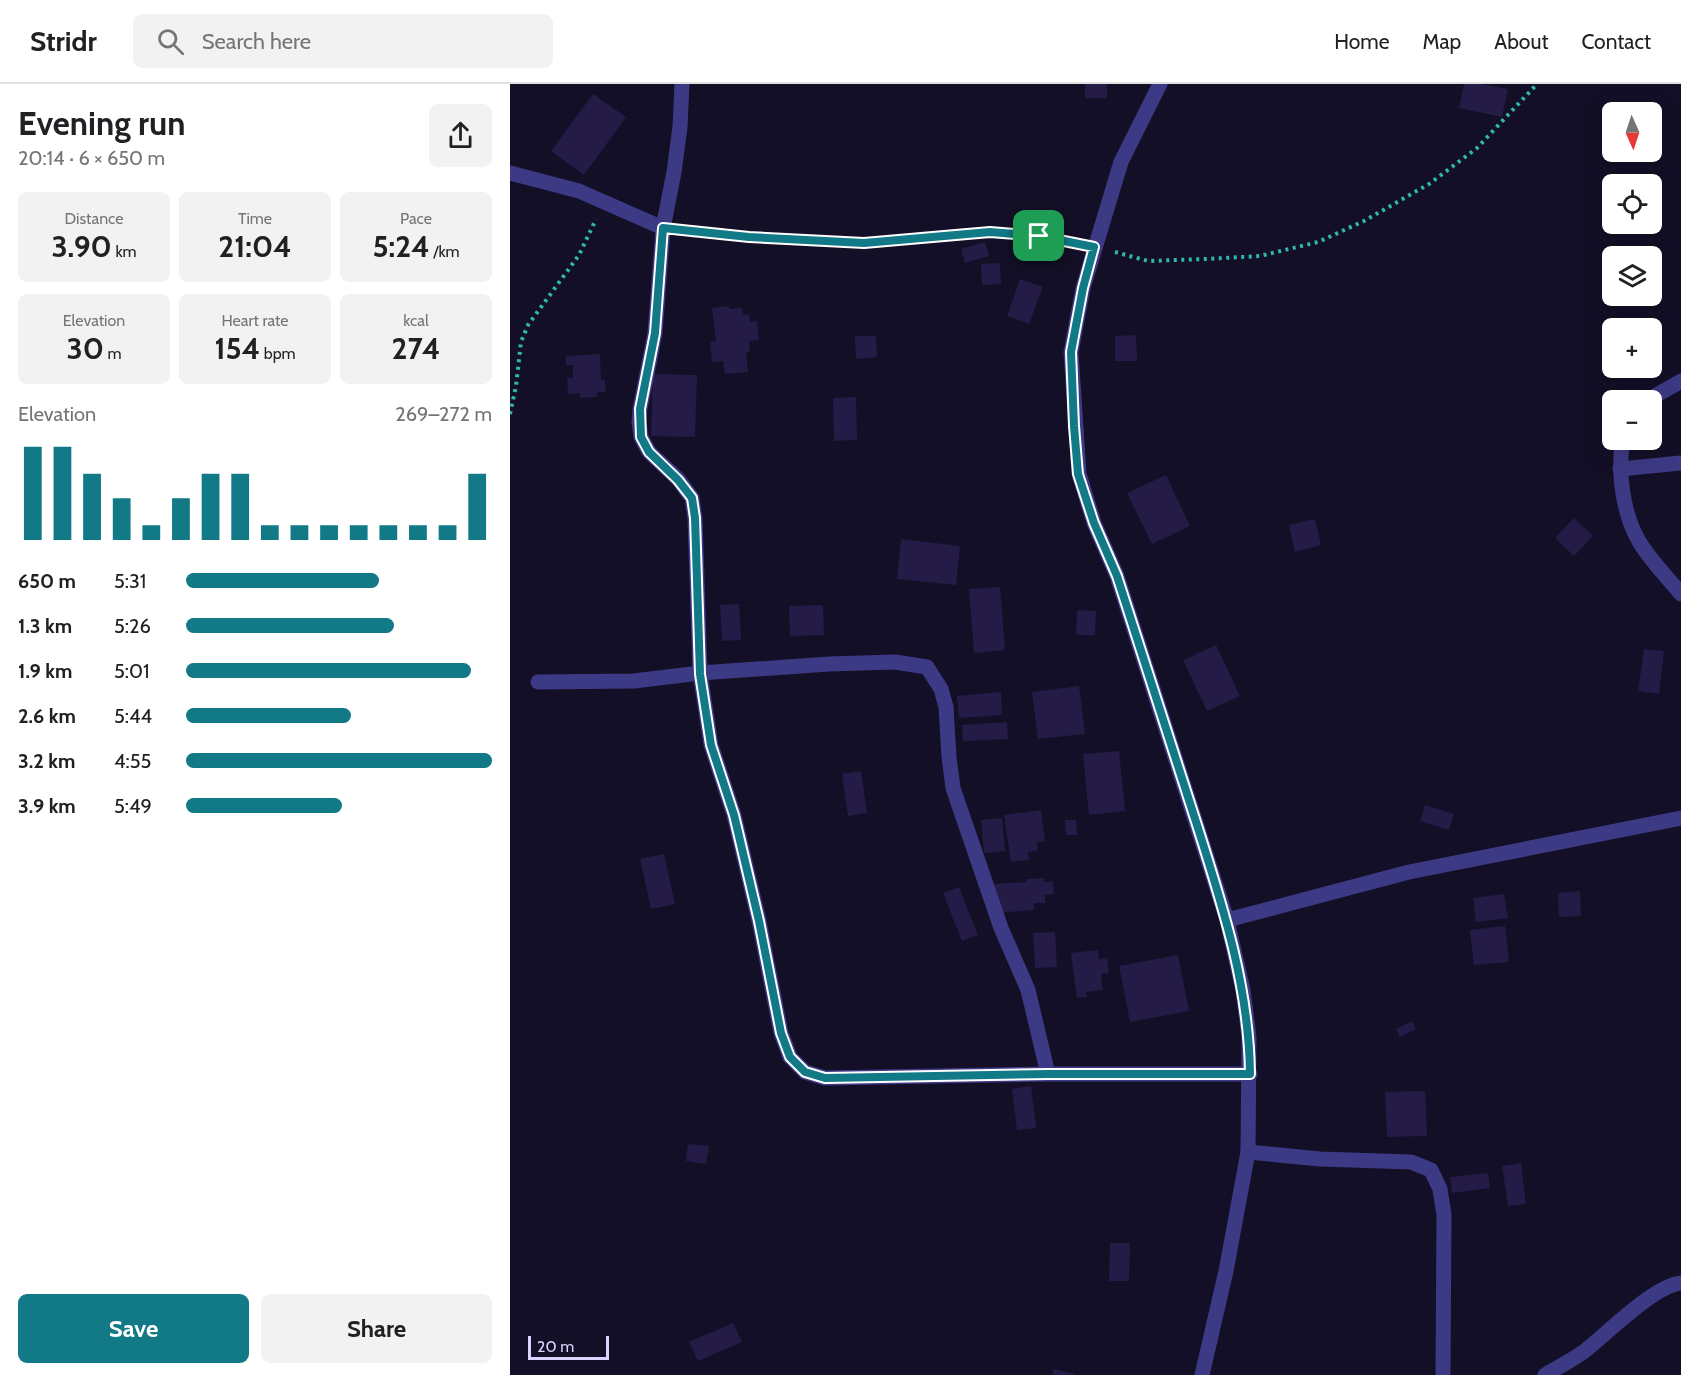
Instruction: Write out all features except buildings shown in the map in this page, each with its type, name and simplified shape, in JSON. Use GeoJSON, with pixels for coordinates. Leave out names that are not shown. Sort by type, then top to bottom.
{"type":"FeatureCollection","features":[{"type":"Feature","properties":{"kind":"street"},"geometry":{"type":"LineString","coordinates":[[682,84],[680,127],[663,228],[655,333],[639,422],[641,437],[649,452],[678,480],[692,498],[695,518],[700,674],[711,745],[734,815],[759,921],[781,1033],[790,1057],[805,1072],[825,1078],[1048,1074],[1250,1074]]}},
{"type":"Feature","properties":{"kind":"street"},"geometry":{"type":"LineString","coordinates":[[1160,84],[1121,162],[1083,288],[1071,352],[1078,474],[1094,523],[1117,576],[1227,920],[1243,990],[1249,1037],[1248,1152],[1226,1271],[1202,1375]]}},
{"type":"Feature","properties":{"kind":"street"},"geometry":{"type":"LineString","coordinates":[[510,173],[579,191],[663,228]]}},
{"type":"Feature","properties":{"kind":"street"},"geometry":{"type":"LineString","coordinates":[[1662,392],[1681,381]]}},
{"type":"Feature","properties":{"kind":"street"},"geometry":{"type":"LineString","coordinates":[[1622,450],[1620,469],[1627,511],[1640,542],[1681,594]]}},
{"type":"Feature","properties":{"kind":"street"},"geometry":{"type":"LineString","coordinates":[[1620,469],[1681,463]]}},
{"type":"Feature","properties":{"kind":"street"},"geometry":{"type":"LineString","coordinates":[[538,682],[634,681],[840,664],[895,662],[927,667],[940,689],[946,707],[953,788],[1001,928],[1028,990],[1048,1074]]}},
{"type":"Feature","properties":{"kind":"street"},"geometry":{"type":"LineString","coordinates":[[1227,920],[1409,872],[1681,818]]}},
{"type":"Feature","properties":{"kind":"street"},"geometry":{"type":"LineString","coordinates":[[1248,1152],[1320,1159],[1411,1162],[1431,1170],[1440,1189],[1444,1215],[1443,1375]]}},
{"type":"Feature","properties":{"kind":"street"},"geometry":{"type":"LineString","coordinates":[[1545,1375],[1582,1352],[1670,1284],[1681,1283]]}},
{"type":"Feature","properties":{"kind":"path"},"geometry":{"type":"LineString","coordinates":[[663,228],[749,237],[864,243],[990,232],[1039,236],[1148,261],[1260,256],[1318,242],[1364,221],[1430,184],[1477,148],[1537,84]]}},
{"type":"Feature","properties":{"kind":"path"},"geometry":{"type":"LineString","coordinates":[[510,414],[521,342],[536,314],[579,255],[604,202]]}},
{"type":"Feature","properties":{"kind":"route"},"geometry":{"type":"LineString","coordinates":[[663,228],[749,237],[864,243],[990,232],[1039,236],[1094,247],[1075,324],[1071,352],[1078,474],[1094,523],[1117,576],[1227,920],[1243,990],[1249,1037],[1250,1074],[1048,1074],[825,1078],[805,1072],[790,1057],[781,1033],[759,921],[734,815],[711,745],[700,674],[695,518],[692,498],[678,480],[649,452],[641,437],[640,409],[655,333],[663,228]]}}]}
